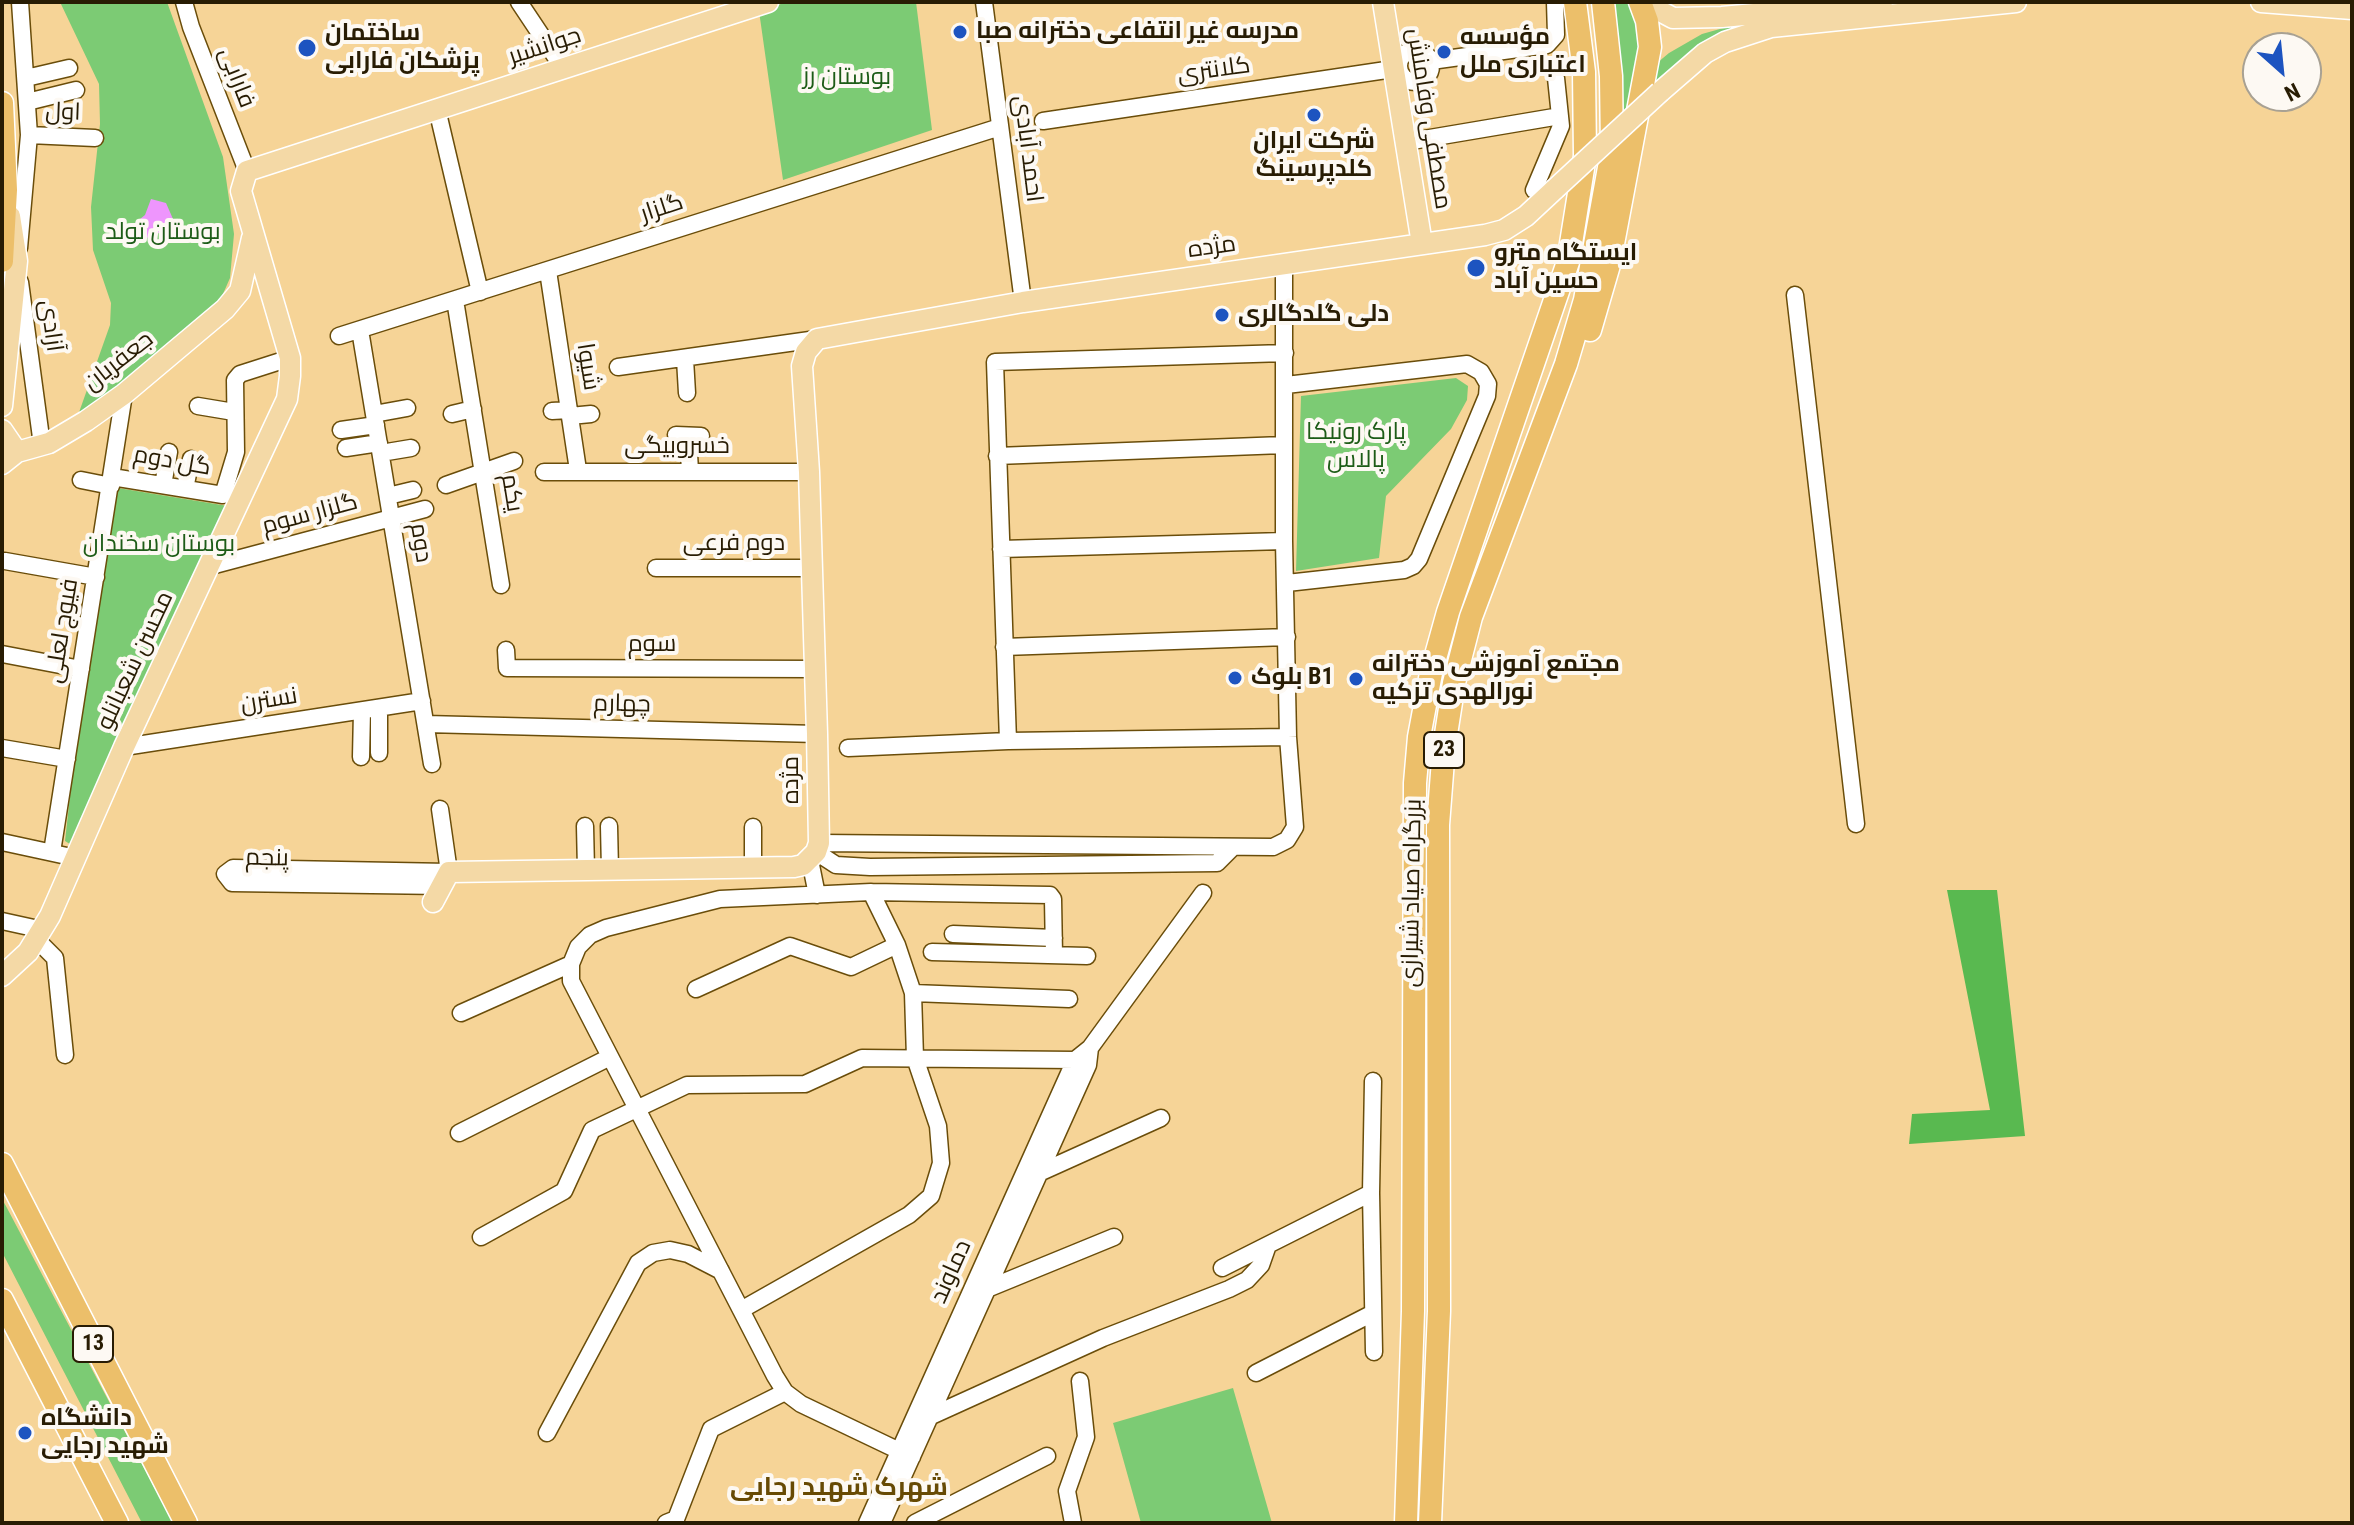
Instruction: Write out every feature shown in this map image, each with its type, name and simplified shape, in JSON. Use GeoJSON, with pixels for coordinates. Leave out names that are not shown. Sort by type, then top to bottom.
{"type":"FeatureCollection","features":[{"type":"Feature","properties":{"kind":"highway","name":"بزرگراه صیاد شیرازی"},"geometry":{"type":"LineString","coordinates":[[1406,1523],[1413,1311],[1415,783],[1419,737],[1431,673],[1448,612],[1568,262],[1583,179],[1585,145],[1584,72],[1575,2]]}},
{"type":"Feature","properties":{"kind":"highway","name":"بزرگراه صیاد شیرازی"},"geometry":{"type":"LineString","coordinates":[[1430,1523],[1439,1311],[1438,825],[1444,747],[1454,683],[1471,617],[1566,364],[1585,300],[1612,151],[1611,76],[1603,2]]}},
{"type":"Feature","properties":{"kind":"highway"},"geometry":{"type":"LineString","coordinates":[[1536,447],[1576,371],[1599,307],[1609,265],[1650,47],[1641,2]]}},
{"type":"Feature","properties":{"kind":"highway"},"geometry":{"type":"LineString","coordinates":[[2,103],[10,261]]}},
{"type":"Feature","properties":{"kind":"highway","name":"13"},"geometry":{"type":"LineString","coordinates":[[2,1164],[186,1523]]}},
{"type":"Feature","properties":{"kind":"highway","name":"13"},"geometry":{"type":"LineString","coordinates":[[2,1300],[117,1523]]}},
{"type":"Feature","properties":{"kind":"highway"},"geometry":{"type":"LineString","coordinates":[[1439,1311],[1442,1523]]}},
{"type":"Feature","properties":{"kind":"main road","name":"جوانشیر"},"geometry":{"type":"LineString","coordinates":[[247,171],[768,2]]}},
{"type":"Feature","properties":{"kind":"main road","name":"مصطفی وفامنش"},"geometry":{"type":"LineString","coordinates":[[1383,2],[1400,68],[1406,142],[1422,244]]}},
{"type":"Feature","properties":{"kind":"main road"},"geometry":{"type":"LineString","coordinates":[[1641,2],[1673,18],[1722,17],[1882,2]]}},
{"type":"Feature","properties":{"kind":"main road","name":"مژده"},"geometry":{"type":"LineString","coordinates":[[815,852],[817,734],[809,472],[802,366],[806,352],[817,339],[1023,302],[1504,230],[1526,216],[1705,53],[1725,42],[1771,27],[2016,2]]}},
{"type":"Feature","properties":{"kind":"main road"},"geometry":{"type":"LineString","coordinates":[[2261,2],[2352,9]]}},
{"type":"Feature","properties":{"kind":"main road","name":"محسن شعبانلو"},"geometry":{"type":"LineString","coordinates":[[2,976],[22,958],[40,935],[287,399],[290,358],[241,191],[247,171]]}},
{"type":"Feature","properties":{"kind":"main road"},"geometry":{"type":"LineString","coordinates":[[240,291],[253,236]]}},
{"type":"Feature","properties":{"kind":"main road"},"geometry":{"type":"LineString","coordinates":[[2,406],[10,261]]}},
{"type":"Feature","properties":{"kind":"main road"},"geometry":{"type":"LineString","coordinates":[[240,291],[243,285],[263,280],[268,283]]}},
{"type":"Feature","properties":{"kind":"main road","name":"جعفریان"},"geometry":{"type":"LineString","coordinates":[[2,430],[9,458],[42,445],[86,421],[124,394],[225,309],[240,291]]}},
{"type":"Feature","properties":{"kind":"main road"},"geometry":{"type":"LineString","coordinates":[[441,887],[586,870],[794,867],[815,852]]}},
{"type":"Feature","properties":{"kind":"street","name":"آزادی"},"geometry":{"type":"LineString","coordinates":[[20,2],[29,135],[10,261],[42,445]]}},
{"type":"Feature","properties":{"kind":"street","name":"فارابی"},"geometry":{"type":"LineString","coordinates":[[184,2],[247,171]]}},
{"type":"Feature","properties":{"kind":"street"},"geometry":{"type":"LineString","coordinates":[[519,2],[563,68]]}},
{"type":"Feature","properties":{"kind":"street"},"geometry":{"type":"LineString","coordinates":[[1431,61],[1547,45],[1556,35],[1555,2]]}},
{"type":"Feature","properties":{"kind":"street","name":"احمد آبادی"},"geometry":{"type":"LineString","coordinates":[[988,3],[1000,127],[1023,302]]}},
{"type":"Feature","properties":{"kind":"street"},"geometry":{"type":"LineString","coordinates":[[1400,68],[1421,51],[1431,61]]}},
{"type":"Feature","properties":{"kind":"street"},"geometry":{"type":"LineString","coordinates":[[1400,68],[1427,76],[1431,61]]}},
{"type":"Feature","properties":{"kind":"street"},"geometry":{"type":"LineString","coordinates":[[26,78],[69,68]]}},
{"type":"Feature","properties":{"kind":"street","name":"کلانتری"},"geometry":{"type":"LineString","coordinates":[[1043,121],[1400,68]]}},
{"type":"Feature","properties":{"kind":"street"},"geometry":{"type":"LineString","coordinates":[[1534,190],[1561,126],[1556,78]]}},
{"type":"Feature","properties":{"kind":"street"},"geometry":{"type":"LineString","coordinates":[[27,102],[76,90]]}},
{"type":"Feature","properties":{"kind":"street"},"geometry":{"type":"LineString","coordinates":[[437,109],[480,292]]}},
{"type":"Feature","properties":{"kind":"street"},"geometry":{"type":"LineString","coordinates":[[1406,142],[1560,116]]}},
{"type":"Feature","properties":{"kind":"street","name":"گلزار"},"geometry":{"type":"LineString","coordinates":[[339,336],[1000,127]]}},
{"type":"Feature","properties":{"kind":"street","name":"اول"},"geometry":{"type":"LineString","coordinates":[[29,135],[95,138]]}},
{"type":"Feature","properties":{"kind":"street"},"geometry":{"type":"LineString","coordinates":[[815,852],[1273,847],[1287,840],[1295,827],[1288,737],[1284,541],[1284,263]]}},
{"type":"Feature","properties":{"kind":"street","name":"شیوا"},"geometry":{"type":"LineString","coordinates":[[548,271],[564,412],[578,470]]}},
{"type":"Feature","properties":{"kind":"street"},"geometry":{"type":"LineString","coordinates":[[1795,295],[1856,824]]}},
{"type":"Feature","properties":{"kind":"street","name":"یکم"},"geometry":{"type":"LineString","coordinates":[[455,300],[501,585]]}},
{"type":"Feature","properties":{"kind":"street","name":"دوم"},"geometry":{"type":"LineString","coordinates":[[360,330],[432,764]]}},
{"type":"Feature","properties":{"kind":"street","name":"مژده"},"geometry":{"type":"LineString","coordinates":[[618,367],[817,339]]}},
{"type":"Feature","properties":{"kind":"street"},"geometry":{"type":"LineString","coordinates":[[1008,741],[995,362],[1285,353]]}},
{"type":"Feature","properties":{"kind":"street"},"geometry":{"type":"LineString","coordinates":[[198,406],[234,412],[235,380],[240,374],[290,358]]}},
{"type":"Feature","properties":{"kind":"street"},"geometry":{"type":"LineString","coordinates":[[685,359],[687,393]]}},
{"type":"Feature","properties":{"kind":"street"},"geometry":{"type":"LineString","coordinates":[[1286,385],[1467,364],[1481,372],[1488,384],[1487,396],[1419,559],[1413,566],[1404,570],[1287,583]]}},
{"type":"Feature","properties":{"kind":"street","name":"فیوج لعلی"},"geometry":{"type":"LineString","coordinates":[[52,852],[124,394]]}},
{"type":"Feature","properties":{"kind":"street"},"geometry":{"type":"LineString","coordinates":[[341,430],[407,408]]}},
{"type":"Feature","properties":{"kind":"street"},"geometry":{"type":"LineString","coordinates":[[452,414],[473,409]]}},
{"type":"Feature","properties":{"kind":"street","name":"گل دوم"},"geometry":{"type":"LineString","coordinates":[[81,480],[163,485],[223,495],[236,452],[234,412]]}},
{"type":"Feature","properties":{"kind":"street"},"geometry":{"type":"LineString","coordinates":[[564,412],[591,414]]}},
{"type":"Feature","properties":{"kind":"street"},"geometry":{"type":"LineString","coordinates":[[86,421],[106,421],[118,436]]}},
{"type":"Feature","properties":{"kind":"street"},"geometry":{"type":"LineString","coordinates":[[689,436],[690,471]]}},
{"type":"Feature","properties":{"kind":"street"},"geometry":{"type":"LineString","coordinates":[[997,456],[1283,445]]}},
{"type":"Feature","properties":{"kind":"street"},"geometry":{"type":"LineString","coordinates":[[346,448],[411,448]]}},
{"type":"Feature","properties":{"kind":"street"},"geometry":{"type":"LineString","coordinates":[[163,485],[169,452]]}},
{"type":"Feature","properties":{"kind":"street"},"geometry":{"type":"LineString","coordinates":[[185,489],[191,459]]}},
{"type":"Feature","properties":{"kind":"street"},"geometry":{"type":"LineString","coordinates":[[446,485],[514,461]]}},
{"type":"Feature","properties":{"kind":"street","name":"خسروبیگی"},"geometry":{"type":"LineString","coordinates":[[544,472],[809,472]]}},
{"type":"Feature","properties":{"kind":"street"},"geometry":{"type":"LineString","coordinates":[[388,496],[413,490]]}},
{"type":"Feature","properties":{"kind":"street","name":"گلزار سوم"},"geometry":{"type":"LineString","coordinates":[[207,567],[425,509]]}},
{"type":"Feature","properties":{"kind":"street"},"geometry":{"type":"LineString","coordinates":[[1001,549],[1284,541]]}},
{"type":"Feature","properties":{"kind":"street"},"geometry":{"type":"LineString","coordinates":[[5,561],[96,577]]}},
{"type":"Feature","properties":{"kind":"street","name":"دوم فرعی"},"geometry":{"type":"LineString","coordinates":[[656,568],[812,568]]}},
{"type":"Feature","properties":{"kind":"street"},"geometry":{"type":"LineString","coordinates":[[1004,647],[1287,637]]}},
{"type":"Feature","properties":{"kind":"street","name":"سوم"},"geometry":{"type":"LineString","coordinates":[[506,650],[507,668],[815,669]]}},
{"type":"Feature","properties":{"kind":"street"},"geometry":{"type":"LineString","coordinates":[[2,654],[81,669]]}},
{"type":"Feature","properties":{"kind":"street","name":"نسترن"},"geometry":{"type":"LineString","coordinates":[[124,747],[422,701]]}},
{"type":"Feature","properties":{"kind":"street"},"geometry":{"type":"LineString","coordinates":[[371,709],[379,753]]}},
{"type":"Feature","properties":{"kind":"street"},"geometry":{"type":"LineString","coordinates":[[361,757],[371,709]]}},
{"type":"Feature","properties":{"kind":"street","name":"چهارم"},"geometry":{"type":"LineString","coordinates":[[426,724],[817,734]]}},
{"type":"Feature","properties":{"kind":"street"},"geometry":{"type":"LineString","coordinates":[[848,748],[1008,741],[1288,737]]}},
{"type":"Feature","properties":{"kind":"street"},"geometry":{"type":"LineString","coordinates":[[2,748],[67,759]]}},
{"type":"Feature","properties":{"kind":"street"},"geometry":{"type":"LineString","coordinates":[[440,809],[441,887]]}},
{"type":"Feature","properties":{"kind":"street"},"geometry":{"type":"LineString","coordinates":[[585,826],[586,870]]}},
{"type":"Feature","properties":{"kind":"street"},"geometry":{"type":"LineString","coordinates":[[609,826],[610,870]]}},
{"type":"Feature","properties":{"kind":"street"},"geometry":{"type":"LineString","coordinates":[[753,827],[753,868]]}},
{"type":"Feature","properties":{"kind":"street"},"geometry":{"type":"LineString","coordinates":[[2,842],[76,858]]}},
{"type":"Feature","properties":{"kind":"street"},"geometry":{"type":"LineString","coordinates":[[815,852],[836,865],[870,867],[1169,864],[1217,863],[1233,847]]}},
{"type":"Feature","properties":{"kind":"street"},"geometry":{"type":"LineString","coordinates":[[815,852],[817,895]]}},
{"type":"Feature","properties":{"kind":"street","name":"پنجم"},"geometry":{"type":"LineString","coordinates":[[233,868],[441,887],[232,883],[225,874],[233,868]]}},
{"type":"Feature","properties":{"kind":"street"},"geometry":{"type":"LineString","coordinates":[[741,1310],[909,1215],[931,1196],[941,1163],[938,1126],[915,1058],[913,993],[897,945],[871,892]]}},
{"type":"Feature","properties":{"kind":"street"},"geometry":{"type":"LineString","coordinates":[[906,1454],[801,1404],[785,1392],[571,981],[571,964],[578,947],[590,935],[606,928],[720,899],[871,892],[1050,895],[1053,899],[1054,947]]}},
{"type":"Feature","properties":{"kind":"street","name":"دماوند"},"geometry":{"type":"LineString","coordinates":[[882,1523],[906,1454],[981,1286],[1075,1060],[1090,1048],[1203,893]]}},
{"type":"Feature","properties":{"kind":"street"},"geometry":{"type":"LineString","coordinates":[[2,921],[40,935],[55,958],[65,1055]]}},
{"type":"Feature","properties":{"kind":"street"},"geometry":{"type":"LineString","coordinates":[[953,934],[1054,947],[1087,956]]}},
{"type":"Feature","properties":{"kind":"street"},"geometry":{"type":"LineString","coordinates":[[696,989],[790,946],[851,967],[897,945]]}},
{"type":"Feature","properties":{"kind":"street"},"geometry":{"type":"LineString","coordinates":[[932,952],[1054,947]]}},
{"type":"Feature","properties":{"kind":"street"},"geometry":{"type":"LineString","coordinates":[[461,1013],[571,964]]}},
{"type":"Feature","properties":{"kind":"street"},"geometry":{"type":"LineString","coordinates":[[913,993],[1069,999]]}},
{"type":"Feature","properties":{"kind":"street","name":"دماوند"},"geometry":{"type":"LineString","coordinates":[[981,1286],[1039,1173],[1088,1065],[1090,1048]]}},
{"type":"Feature","properties":{"kind":"street"},"geometry":{"type":"LineString","coordinates":[[459,1133],[610,1057]]}},
{"type":"Feature","properties":{"kind":"street"},"geometry":{"type":"LineString","coordinates":[[481,1237],[564,1191],[592,1130],[687,1085],[805,1084],[862,1058],[1075,1060]]}},
{"type":"Feature","properties":{"kind":"street"},"geometry":{"type":"LineString","coordinates":[[1373,1081],[1371,1193],[1374,1352]]}},
{"type":"Feature","properties":{"kind":"street"},"geometry":{"type":"LineString","coordinates":[[1039,1173],[1161,1118]]}},
{"type":"Feature","properties":{"kind":"street"},"geometry":{"type":"LineString","coordinates":[[1222,1268],[1371,1193]]}},
{"type":"Feature","properties":{"kind":"street"},"geometry":{"type":"LineString","coordinates":[[981,1286],[1114,1237]]}},
{"type":"Feature","properties":{"kind":"street"},"geometry":{"type":"LineString","coordinates":[[923,1415],[1103,1338],[1229,1289],[1247,1280],[1261,1265],[1268,1245]]}},
{"type":"Feature","properties":{"kind":"street"},"geometry":{"type":"LineString","coordinates":[[547,1433],[638,1263],[653,1253],[670,1250],[688,1254],[721,1271]]}},
{"type":"Feature","properties":{"kind":"street"},"geometry":{"type":"LineString","coordinates":[[1256,1373],[1373,1313]]}},
{"type":"Feature","properties":{"kind":"street"},"geometry":{"type":"LineString","coordinates":[[1073,1523],[1067,1491],[1086,1437],[1080,1381]]}},
{"type":"Feature","properties":{"kind":"street"},"geometry":{"type":"LineString","coordinates":[[666,1523],[676,1519],[711,1429],[785,1392]]}},
{"type":"Feature","properties":{"kind":"street","name":"دماوند"},"geometry":{"type":"LineString","coordinates":[[867,1523],[906,1454]]}},
{"type":"Feature","properties":{"kind":"street"},"geometry":{"type":"LineString","coordinates":[[915,1523],[1047,1456]]}},
{"type":"Feature","properties":{"kind":"green space","name":"بوستان تولد"},"geometry":{"type":"Polygon","coordinates":[[[60,2],[167,2],[223,157],[234,234],[230,278],[219,303],[77,418],[110,325],[111,303],[93,250],[91,207],[100,124],[99,84],[60,2]]]}},
{"type":"Feature","properties":{"kind":"green space","name":"بوستان رز"},"geometry":{"type":"Polygon","coordinates":[[[787,2],[916,2],[932,130],[783,180],[759,11],[787,2]]]}},
{"type":"Feature","properties":{"kind":"green space"},"geometry":{"type":"Polygon","coordinates":[[[1611,2],[1636,2],[1643,20],[1638,64],[1634,71],[1637,106],[1620,122],[1611,2]]]}},
{"type":"Feature","properties":{"kind":"green space"},"geometry":{"type":"Polygon","coordinates":[[[1756,23],[1648,95],[1657,63],[1669,53],[1702,34],[1756,23]]]}},
{"type":"Feature","properties":{"kind":"green space","name":"پارک رونیکا پالاس"},"geometry":{"type":"Polygon","coordinates":[[[1456,378],[1468,386],[1467,400],[1451,429],[1386,496],[1379,558],[1296,571],[1301,396],[1456,378]]]}},
{"type":"Feature","properties":{"kind":"green space","name":"بوستان سخندان"},"geometry":{"type":"Polygon","coordinates":[[[118,488],[228,506],[73,846],[65,841],[73,769],[118,488]]]}},
{"type":"Feature","properties":{"kind":"green space"},"geometry":{"type":"Polygon","coordinates":[[[1947,890],[1997,890],[2025,1136],[1909,1144],[1912,1114],[1990,1110],[1947,890]]]}},
{"type":"Feature","properties":{"kind":"green space"},"geometry":{"type":"Polygon","coordinates":[[[2,1199],[173,1523],[142,1523],[2,1252],[2,1199]]]}},
{"type":"Feature","properties":{"kind":"green space"},"geometry":{"type":"Polygon","coordinates":[[[1233,1388],[1272,1523],[1141,1523],[1113,1423],[1233,1388]]]}},
{"type":"Feature","properties":{"kind":"shaded area"},"geometry":{"type":"Polygon","coordinates":[[[151,199],[166,203],[173,219],[168,229],[142,240],[125,231],[145,215],[151,199]]]}},
{"type":"Feature","properties":{"kind":"place","name":"مدرسه غیر انتفاعی دخترانه صبا"},"geometry":{"type":"Point","coordinates":[960,32]}},
{"type":"Feature","properties":{"kind":"place","name":"ساختمان پزشکان فارابی"},"geometry":{"type":"Point","coordinates":[307,48]}},
{"type":"Feature","properties":{"kind":"place","name":"مؤسسه اعتباری ملل"},"geometry":{"type":"Point","coordinates":[1444,52]}},
{"type":"Feature","properties":{"kind":"place","name":"شرکت ایران کلدپرسینگ"},"geometry":{"type":"Point","coordinates":[1314,115]}},
{"type":"Feature","properties":{"kind":"place","name":"ایستگاه مترو حسین آباد"},"geometry":{"type":"Point","coordinates":[1476,268]}},
{"type":"Feature","properties":{"kind":"place","name":"دلی گلدگالری"},"geometry":{"type":"Point","coordinates":[1222,315]}},
{"type":"Feature","properties":{"kind":"place","name":"بلوک B1"},"geometry":{"type":"Point","coordinates":[1235,678]}},
{"type":"Feature","properties":{"kind":"place","name":"مجتمع آموزشی دخترانه نورالهدی تزکیه"},"geometry":{"type":"Point","coordinates":[1356,679]}},
{"type":"Feature","properties":{"kind":"place","name":"دانشگاه شهید رجایی"},"geometry":{"type":"Point","coordinates":[25,1433]}},
{"type":"Feature","properties":{"kind":"district","name":"شهرک شهید رجایی"},"geometry":{"type":"Point","coordinates":[839,1488]}}]}
